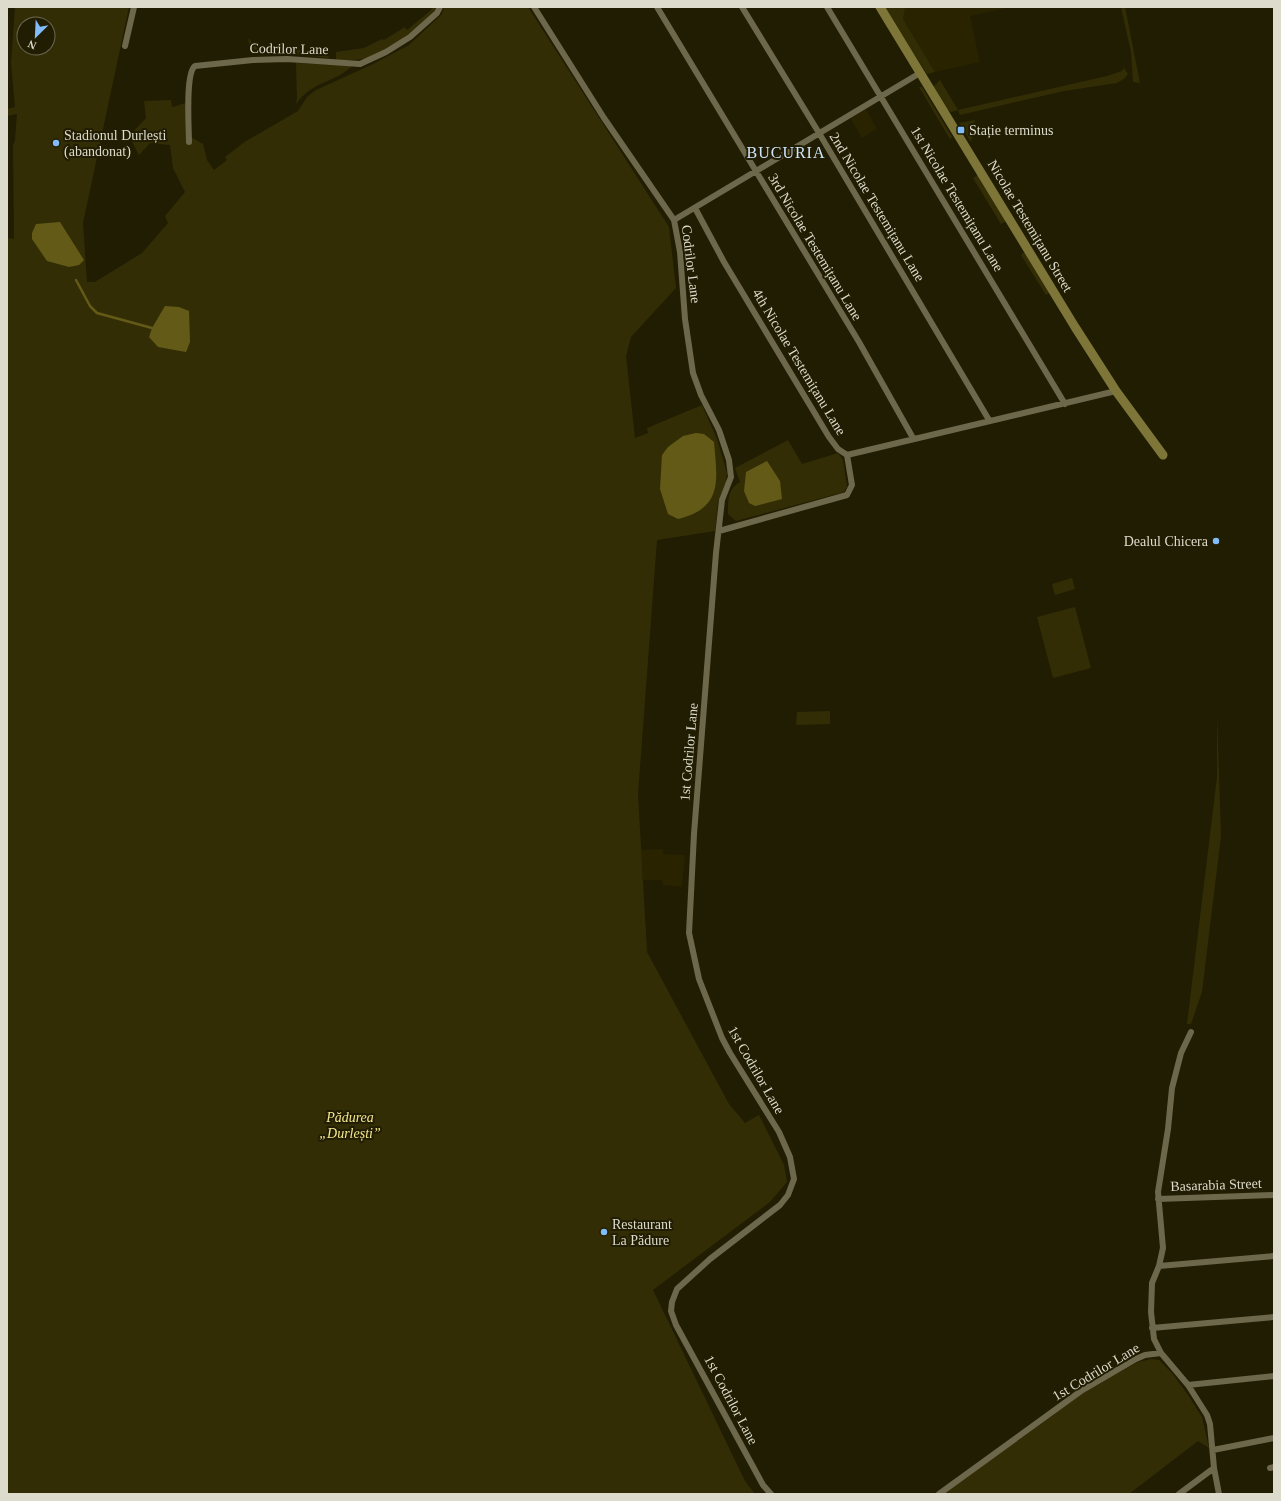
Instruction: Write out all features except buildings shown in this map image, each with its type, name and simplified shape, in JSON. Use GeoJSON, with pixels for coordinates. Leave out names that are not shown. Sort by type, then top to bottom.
{"type":"FeatureCollection","features":[{"type":"Feature","properties":{"kind":"street"},"geometry":{"type":"LineString","coordinates":[[125,46],[134,7]]}},
{"type":"Feature","properties":{"kind":"street","name":"Codrilor Lane"},"geometry":{"type":"LineString","coordinates":[[189,142],[188,108],[193,67],[224,62],[287,59],[360,64],[386,52],[410,37],[437,13],[440,7]]}},
{"type":"Feature","properties":{"kind":"street","name":"Codrilor Lane"},"geometry":{"type":"LineString","coordinates":[[534,7],[604,118],[674,220],[680,252],[685,319],[693,373],[701,395],[719,430],[730,469],[731,477],[722,500],[719,532]]}},
{"type":"Feature","properties":{"kind":"street","name":"3rd Nicolae Testemițanu Lane"},"geometry":{"type":"LineString","coordinates":[[657,7],[866,355],[913,438]]}},
{"type":"Feature","properties":{"kind":"street","name":"2nd Nicolae Testemițanu Lane"},"geometry":{"type":"LineString","coordinates":[[742,7],[819,133],[989,420]]}},
{"type":"Feature","properties":{"kind":"street","name":"1st Nicolae Testemițanu Lane"},"geometry":{"type":"LineString","coordinates":[[827,7],[1065,404]]}},
{"type":"Feature","properties":{"kind":"street","name":"Nicolae Testemițanu Street"},"geometry":{"type":"LineString","coordinates":[[880,7],[1116,391],[1163,455]]}},
{"type":"Feature","properties":{"kind":"street"},"geometry":{"type":"LineString","coordinates":[[674,220],[920,73]]}},
{"type":"Feature","properties":{"kind":"street","name":"4th Nicolae Testemițanu Lane"},"geometry":{"type":"LineString","coordinates":[[695,208],[724,262],[829,437],[838,449],[847,455],[852,485],[847,495],[719,532]]}},
{"type":"Feature","properties":{"kind":"street"},"geometry":{"type":"LineString","coordinates":[[847,455],[913,438],[1116,391]]}},
{"type":"Feature","properties":{"kind":"street","name":"1st Codrilor Lane"},"geometry":{"type":"LineString","coordinates":[[719,532],[694,834],[689,923],[690,944],[699,979],[710,1011],[730,1053],[786,1145],[793,1167],[794,1179],[788,1195],[780,1205],[710,1259],[677,1289],[672,1302],[671,1311],[676,1326],[762,1485],[771,1494]]}},
{"type":"Feature","properties":{"kind":"street"},"geometry":{"type":"LineString","coordinates":[[1161,1353],[1154,1339],[1152,1328],[1151,1292],[1159,1266],[1163,1240],[1158,1199],[1172,1088],[1182,1053],[1191,1032]]}},
{"type":"Feature","properties":{"kind":"street","name":"Basarabia Street"},"geometry":{"type":"LineString","coordinates":[[1158,1199],[1274,1195]]}},
{"type":"Feature","properties":{"kind":"street"},"geometry":{"type":"LineString","coordinates":[[1159,1266],[1274,1256]]}},
{"type":"Feature","properties":{"kind":"street"},"geometry":{"type":"LineString","coordinates":[[1152,1328],[1274,1317]]}},
{"type":"Feature","properties":{"kind":"street","name":"1st Codrilor Lane"},"geometry":{"type":"LineString","coordinates":[[939,1494],[1081,1391],[1136,1359],[1145,1355],[1161,1353],[1188,1385],[1207,1415],[1210,1424],[1214,1468],[1219,1494]]}},
{"type":"Feature","properties":{"kind":"street"},"geometry":{"type":"LineString","coordinates":[[1188,1385],[1274,1376]]}},
{"type":"Feature","properties":{"kind":"street"},"geometry":{"type":"LineString","coordinates":[[1213,1450],[1274,1438]]}},
{"type":"Feature","properties":{"kind":"street"},"geometry":{"type":"LineString","coordinates":[[1179,1494],[1214,1468]]}},
{"type":"Feature","properties":{"kind":"shaded area"},"geometry":{"type":"Polygon","coordinates":[[[889,7],[1011,7],[970,16],[980,62],[935,72],[903,19],[889,7]]]}},
{"type":"Feature","properties":{"kind":"shaded area"},"geometry":{"type":"Polygon","coordinates":[[[866,109],[877,129],[862,138],[850,118],[866,109]]]}},
{"type":"Feature","properties":{"kind":"shaded area"},"geometry":{"type":"Polygon","coordinates":[[[60,222],[84,260],[79,265],[69,267],[47,261],[32,239],[32,233],[36,224],[60,222]]]}},
{"type":"Feature","properties":{"kind":"shaded area"},"geometry":{"type":"Polygon","coordinates":[[[165,306],[179,307],[189,311],[190,342],[186,352],[158,347],[149,337],[152,328],[165,306]]]}},
{"type":"Feature","properties":{"kind":"shaded area"},"geometry":{"type":"Polygon","coordinates":[[[696,433],[704,434],[714,442],[716,480],[714,490],[710,500],[703,508],[693,514],[678,519],[668,514],[660,489],[662,455],[668,447],[683,436],[696,433]]]}},
{"type":"Feature","properties":{"kind":"shaded area"},"geometry":{"type":"Polygon","coordinates":[[[767,461],[780,481],[782,499],[755,506],[749,503],[744,491],[746,472],[767,461]]]}},
{"type":"Feature","properties":{"kind":"shaded area"},"geometry":{"type":"Polygon","coordinates":[[[663,849],[663,854],[685,855],[682,887],[663,885],[662,880],[643,880],[641,850],[663,849]]]}},
{"type":"Feature","properties":{"kind":"green space","name":"Pădurea „Durlești”"},"geometry":{"type":"Polygon","coordinates":[[[15,7],[129,7],[83,223],[87,282],[95,282],[142,253],[168,223],[165,216],[185,192],[173,168],[170,145],[150,143],[139,155],[129,136],[146,118],[144,101],[171,100],[172,107],[192,103],[190,108],[191,137],[203,144],[207,160],[214,170],[227,160],[225,157],[246,141],[298,111],[307,97],[316,90],[371,65],[409,45],[442,14],[444,7],[528,7],[669,227],[676,288],[631,337],[626,356],[635,438],[648,433],[647,428],[702,405],[717,439],[727,473],[726,482],[718,502],[715,531],[657,540],[638,794],[647,952],[729,1104],[745,1123],[759,1115],[784,1165],[787,1182],[770,1202],[653,1290],[745,1481],[755,1494],[7,1494],[7,238],[14,239],[13,146],[15,140],[17,114],[7,116],[7,109],[15,107],[11,63],[15,7]]]}},
{"type":"Feature","properties":{"kind":"green space"},"geometry":{"type":"Polygon","coordinates":[[[433,7],[437,7],[426,21],[417,29],[387,49],[362,59],[336,60],[336,52],[364,48],[382,39],[384,40],[405,27],[407,30],[433,7]]]}},
{"type":"Feature","properties":{"kind":"green space"},"geometry":{"type":"Polygon","coordinates":[[[884,7],[905,7],[903,19],[935,72],[927,74],[884,7]]]}},
{"type":"Feature","properties":{"kind":"green space"},"geometry":{"type":"Polygon","coordinates":[[[1121,7],[1125,7],[1140,83],[1133,82],[1131,52],[1121,7]]]}},
{"type":"Feature","properties":{"kind":"green space"},"geometry":{"type":"Polygon","coordinates":[[[248,38],[255,45],[328,53],[329,58],[250,49],[248,38]]]}},
{"type":"Feature","properties":{"kind":"green space"},"geometry":{"type":"Polygon","coordinates":[[[296,63],[352,66],[338,76],[316,86],[302,97],[295,105],[297,99],[296,63]]]}},
{"type":"Feature","properties":{"kind":"green space"},"geometry":{"type":"Polygon","coordinates":[[[1124,68],[1128,74],[1117,83],[1064,91],[960,115],[958,110],[1107,76],[1122,71],[1124,68]]]}},
{"type":"Feature","properties":{"kind":"green space"},"geometry":{"type":"Polygon","coordinates":[[[940,80],[958,110],[951,112],[947,110],[933,87],[940,80]]]}},
{"type":"Feature","properties":{"kind":"green space"},"geometry":{"type":"Polygon","coordinates":[[[919,87],[922,87],[952,137],[950,139],[919,87]]]}},
{"type":"Feature","properties":{"kind":"green space"},"geometry":{"type":"Polygon","coordinates":[[[975,120],[971,142],[959,123],[975,120]]]}},
{"type":"Feature","properties":{"kind":"green space"},"geometry":{"type":"Polygon","coordinates":[[[978,175],[1006,221],[1001,224],[973,178],[978,175]]]}},
{"type":"Feature","properties":{"kind":"green space"},"geometry":{"type":"Polygon","coordinates":[[[1024,252],[1049,293],[1046,295],[1021,255],[1024,252]]]}},
{"type":"Feature","properties":{"kind":"green space"},"geometry":{"type":"Polygon","coordinates":[[[788,440],[802,464],[838,453],[843,460],[847,487],[844,492],[736,521],[728,514],[728,500],[730,492],[740,482],[735,468],[788,440]]]}},
{"type":"Feature","properties":{"kind":"green space"},"geometry":{"type":"Polygon","coordinates":[[[1072,578],[1075,589],[1055,595],[1052,584],[1072,578]]]}},
{"type":"Feature","properties":{"kind":"green space"},"geometry":{"type":"Polygon","coordinates":[[[1075,607],[1091,668],[1053,678],[1037,617],[1075,607]]]}},
{"type":"Feature","properties":{"kind":"green space"},"geometry":{"type":"Polygon","coordinates":[[[830,711],[830,724],[796,725],[797,712],[830,711]]]}},
{"type":"Feature","properties":{"kind":"green space"},"geometry":{"type":"Polygon","coordinates":[[[1217,713],[1221,836],[1202,992],[1191,1024],[1187,1024],[1217,777],[1217,713]]]}},
{"type":"Feature","properties":{"kind":"green space"},"geometry":{"type":"Polygon","coordinates":[[[1151,1359],[1159,1360],[1172,1373],[1188,1395],[1202,1417],[1209,1448],[1198,1441],[1129,1494],[944,1494],[1090,1388],[1138,1362],[1151,1359]]]}},
{"type":"Feature","properties":{"kind":"waterway"},"geometry":{"type":"LineString","coordinates":[[76,280],[90,306],[97,313],[152,328]]}},
{"type":"Feature","properties":{"kind":"place","name":"Stație terminus"},"geometry":{"type":"Point","coordinates":[961,130]}},
{"type":"Feature","properties":{"kind":"place","name":"Stadionul Durlești (abandonat)"},"geometry":{"type":"Point","coordinates":[56,143]}},
{"type":"Feature","properties":{"kind":"place","name":"Dealul Chicera"},"geometry":{"type":"Point","coordinates":[1216,541]}},
{"type":"Feature","properties":{"kind":"place","name":"Restaurant La Pădure"},"geometry":{"type":"Point","coordinates":[604,1232]}},
{"type":"Feature","properties":{"kind":"district","name":"BUCURIA"},"geometry":{"type":"Point","coordinates":[786,152]}}]}
